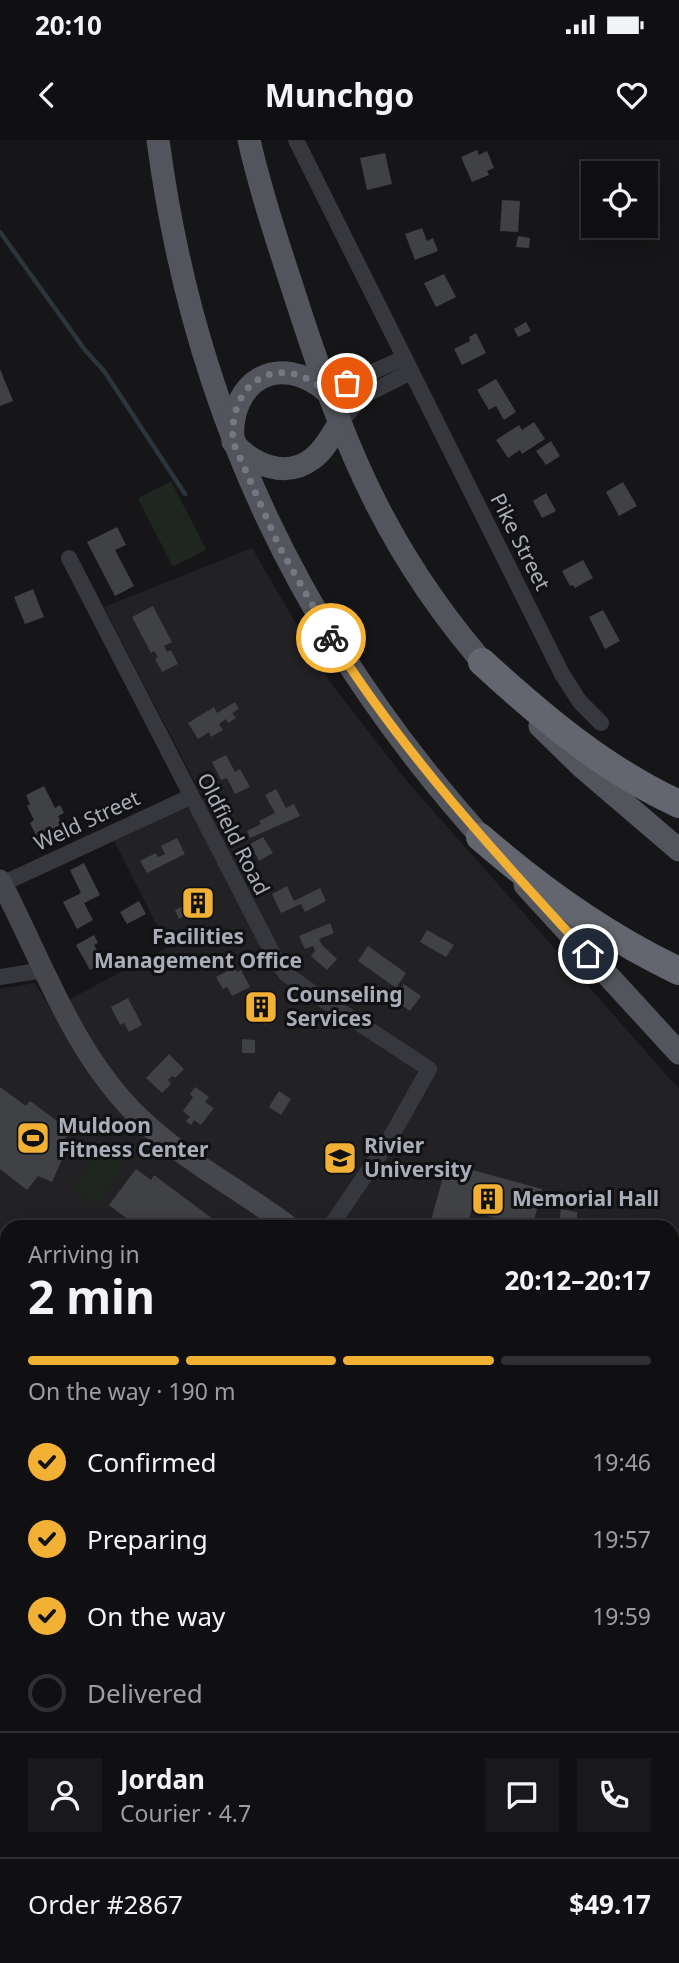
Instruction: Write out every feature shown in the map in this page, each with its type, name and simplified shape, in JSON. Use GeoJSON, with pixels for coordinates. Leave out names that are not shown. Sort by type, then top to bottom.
{"type":"FeatureCollection","features":[{"type":"Feature","properties":{"kind":"highway"},"geometry":{"type":"LineString","coordinates":[[482,662],[544,717],[594,755],[626,777],[679,804]]}},
{"type":"Feature","properties":{"kind":"highway"},"geometry":{"type":"LineString","coordinates":[[480,836],[534,882],[582,917],[679,971]]}},
{"type":"Feature","properties":{"kind":"main road"},"geometry":{"type":"LineString","coordinates":[[158,140],[184,285],[204,357],[233,442],[279,546],[328,634],[399,738],[480,836],[679,1054]]}},
{"type":"Feature","properties":{"kind":"main road"},"geometry":{"type":"LineString","coordinates":[[249,140],[276,236],[327,392],[380,514],[405,558],[441,611],[482,662],[561,747],[679,850]]}},
{"type":"Feature","properties":{"kind":"main road"},"geometry":{"type":"LineString","coordinates":[[327,392],[314,381],[293,372],[264,376],[247,389],[239,402],[233,424],[233,442],[241,451],[261,464],[290,468],[313,459],[339,424]]}},
{"type":"Feature","properties":{"kind":"street","name":"Pike Street"},"geometry":{"type":"LineString","coordinates":[[296,140],[562,674],[580,702],[601,723]]}},
{"type":"Feature","properties":{"kind":"street"},"geometry":{"type":"LineString","coordinates":[[327,392],[407,365]]}},
{"type":"Feature","properties":{"kind":"street"},"geometry":{"type":"LineString","coordinates":[[339,424],[363,396],[407,365]]}},
{"type":"Feature","properties":{"kind":"street","name":"Oldfield Road"},"geometry":{"type":"LineString","coordinates":[[69,558],[264,941],[286,974],[429,1069],[388,1142],[335,1220]]}},
{"type":"Feature","properties":{"kind":"street","name":"Weld Street"},"geometry":{"type":"LineString","coordinates":[[1,882],[190,797]]}},
{"type":"Feature","properties":{"kind":"street"},"geometry":{"type":"LineString","coordinates":[[1,882],[44,970],[97,1067],[133,1110],[159,1134],[280,1220]]}},
{"type":"Feature","properties":{"kind":"street"},"geometry":{"type":"LineString","coordinates":[[0,977],[44,970]]}},
{"type":"Feature","properties":{"kind":"shaded area"},"geometry":{"type":"Polygon","coordinates":[[[171,481],[206,550],[173,567],[138,498],[171,481]]]}},
{"type":"Feature","properties":{"kind":"shaded area","name":"Rivier University"},"geometry":{"type":"Polygon","coordinates":[[[252,548],[330,682],[406,780],[679,1089],[679,1220],[0,1220],[0,989],[35,983],[51,1009],[168,947],[114,841],[203,798],[104,607],[252,548]]]}},
{"type":"Feature","properties":{"kind":"shaded area"},"geometry":{"type":"Polygon","coordinates":[[[102,1149],[125,1166],[97,1205],[73,1188],[102,1149]]]}},
{"type":"Feature","properties":{"kind":"building"},"geometry":{"type":"Polygon","coordinates":[[[477,150],[479,155],[487,151],[494,168],[487,171],[489,175],[472,182],[461,157],[477,150]]]}},
{"type":"Feature","properties":{"kind":"building"},"geometry":{"type":"Polygon","coordinates":[[[385,153],[392,184],[367,190],[360,158],[385,153]]]}},
{"type":"Feature","properties":{"kind":"building"},"geometry":{"type":"Polygon","coordinates":[[[502,200],[520,201],[518,232],[500,231],[502,200]]]}},
{"type":"Feature","properties":{"kind":"building"},"geometry":{"type":"Polygon","coordinates":[[[422,228],[427,241],[433,238],[438,251],[415,260],[405,234],[422,228]]]}},
{"type":"Feature","properties":{"kind":"building"},"geometry":{"type":"Polygon","coordinates":[[[518,236],[530,238],[529,248],[516,247],[518,236]]]}},
{"type":"Feature","properties":{"kind":"building"},"geometry":{"type":"Polygon","coordinates":[[[444,274],[456,297],[436,307],[424,283],[444,274]]]}},
{"type":"Feature","properties":{"kind":"building"},"geometry":{"type":"Polygon","coordinates":[[[526,322],[531,331],[518,337],[514,329],[526,322]]]}},
{"type":"Feature","properties":{"kind":"building"},"geometry":{"type":"Polygon","coordinates":[[[476,333],[486,353],[462,365],[454,349],[470,341],[469,337],[476,333]]]}},
{"type":"Feature","properties":{"kind":"building"},"geometry":{"type":"Polygon","coordinates":[[[0,369],[13,401],[0,406],[0,369]]]}},
{"type":"Feature","properties":{"kind":"building"},"geometry":{"type":"Polygon","coordinates":[[[496,379],[516,412],[504,420],[496,406],[489,410],[477,390],[496,379]]]}},
{"type":"Feature","properties":{"kind":"building"},"geometry":{"type":"Polygon","coordinates":[[[534,422],[545,439],[522,454],[520,450],[508,458],[496,440],[519,425],[522,430],[534,422]]]}},
{"type":"Feature","properties":{"kind":"building"},"geometry":{"type":"Polygon","coordinates":[[[551,441],[560,456],[546,465],[536,451],[551,441]]]}},
{"type":"Feature","properties":{"kind":"building"},"geometry":{"type":"Polygon","coordinates":[[[623,482],[637,506],[619,516],[606,492],[623,482]]]}},
{"type":"Feature","properties":{"kind":"building"},"geometry":{"type":"Polygon","coordinates":[[[546,493],[556,511],[542,518],[533,501],[546,493]]]}},
{"type":"Feature","properties":{"kind":"building"},"geometry":{"type":"Polygon","coordinates":[[[117,527],[126,545],[115,550],[134,586],[115,596],[87,542],[117,527]]]}},
{"type":"Feature","properties":{"kind":"building"},"geometry":{"type":"Polygon","coordinates":[[[583,560],[593,578],[575,588],[570,586],[562,571],[583,560]]]}},
{"type":"Feature","properties":{"kind":"building"},"geometry":{"type":"Polygon","coordinates":[[[33,589],[44,617],[25,624],[14,597],[33,589]]]}},
{"type":"Feature","properties":{"kind":"building"},"geometry":{"type":"Polygon","coordinates":[[[153,606],[172,642],[164,646],[167,652],[171,650],[178,664],[162,672],[155,659],[158,657],[154,651],[151,653],[132,617],[153,606]]]}},
{"type":"Feature","properties":{"kind":"building"},"geometry":{"type":"Polygon","coordinates":[[[603,610],[620,641],[605,649],[589,617],[603,610]]]}},
{"type":"Feature","properties":{"kind":"building"},"geometry":{"type":"Polygon","coordinates":[[[235,702],[239,709],[232,713],[236,718],[228,723],[226,719],[219,724],[223,730],[211,737],[209,732],[198,739],[188,723],[214,707],[217,713],[235,702]]]}},
{"type":"Feature","properties":{"kind":"building"},"geometry":{"type":"Polygon","coordinates":[[[226,755],[235,772],[240,769],[250,787],[235,794],[227,778],[221,780],[212,762],[226,755]]]}},
{"type":"Feature","properties":{"kind":"building"},"geometry":{"type":"Polygon","coordinates":[[[44,786],[55,808],[60,805],[64,813],[58,816],[62,824],[37,837],[30,823],[34,820],[27,806],[30,804],[26,795],[44,786]]]}},
{"type":"Feature","properties":{"kind":"building"},"geometry":{"type":"Polygon","coordinates":[[[276,789],[286,808],[294,804],[300,816],[250,838],[247,831],[275,813],[265,795],[276,789]]]}},
{"type":"Feature","properties":{"kind":"building"},"geometry":{"type":"Polygon","coordinates":[[[263,837],[273,853],[259,861],[250,844],[263,837]]]}},
{"type":"Feature","properties":{"kind":"building"},"geometry":{"type":"Polygon","coordinates":[[[177,838],[185,854],[147,873],[140,861],[156,853],[158,857],[165,854],[161,846],[177,838]]]}},
{"type":"Feature","properties":{"kind":"building"},"geometry":{"type":"Polygon","coordinates":[[[84,863],[100,895],[84,903],[93,920],[77,929],[63,902],[81,893],[70,870],[84,863]]]}},
{"type":"Feature","properties":{"kind":"building","name":"Facilities Management Office"},"geometry":{"type":"Polygon","coordinates":[[[202,886],[210,902],[179,919],[175,910],[187,904],[183,896],[202,886]]]}},
{"type":"Feature","properties":{"kind":"building"},"geometry":{"type":"Polygon","coordinates":[[[287,886],[294,901],[320,888],[326,901],[305,912],[301,904],[281,913],[272,894],[287,886]]]}},
{"type":"Feature","properties":{"kind":"building"},"geometry":{"type":"Polygon","coordinates":[[[139,901],[146,914],[127,924],[120,912],[139,901]]]}},
{"type":"Feature","properties":{"kind":"building"},"geometry":{"type":"Polygon","coordinates":[[[330,923],[334,933],[319,939],[337,959],[327,970],[311,956],[315,951],[313,946],[305,949],[299,936],[330,923]]]}},
{"type":"Feature","properties":{"kind":"building"},"geometry":{"type":"Polygon","coordinates":[[[427,930],[454,945],[446,957],[420,942],[427,930]]]}},
{"type":"Feature","properties":{"kind":"building"},"geometry":{"type":"Polygon","coordinates":[[[94,935],[98,943],[94,945],[104,962],[90,970],[76,945],[94,935]]]}},
{"type":"Feature","properties":{"kind":"building"},"geometry":{"type":"Polygon","coordinates":[[[368,946],[406,973],[396,988],[358,961],[368,946]]]}},
{"type":"Feature","properties":{"kind":"building"},"geometry":{"type":"Polygon","coordinates":[[[235,967],[237,972],[241,970],[250,987],[232,996],[227,987],[223,989],[216,977],[235,967]]]}},
{"type":"Feature","properties":{"kind":"building"},"geometry":{"type":"Polygon","coordinates":[[[404,984],[421,996],[410,1011],[393,999],[404,984]]]}},
{"type":"Feature","properties":{"kind":"building","name":"Counseling Services"},"geometry":{"type":"Polygon","coordinates":[[[254,993],[277,1009],[266,1025],[259,1020],[256,1023],[251,1020],[253,1017],[249,1014],[252,1010],[245,1006],[254,993]]]}},
{"type":"Feature","properties":{"kind":"building"},"geometry":{"type":"Polygon","coordinates":[[[128,998],[142,1025],[129,1032],[124,1023],[120,1025],[111,1007],[128,998]]]}},
{"type":"Feature","properties":{"kind":"building"},"geometry":{"type":"Polygon","coordinates":[[[242,1039],[255,1040],[255,1053],[242,1053],[242,1039]]]}},
{"type":"Feature","properties":{"kind":"building"},"geometry":{"type":"Polygon","coordinates":[[[169,1054],[184,1069],[175,1078],[172,1076],[168,1080],[171,1084],[162,1093],[146,1078],[169,1054]]]}},
{"type":"Feature","properties":{"kind":"building","name":"Muldoon Fitness Center"},"geometry":{"type":"Polygon","coordinates":[[[0,1087],[26,1106],[30,1101],[71,1131],[60,1145],[67,1148],[52,1182],[38,1176],[27,1190],[0,1169],[0,1087]]]}},
{"type":"Feature","properties":{"kind":"building"},"geometry":{"type":"Polygon","coordinates":[[[195,1087],[209,1097],[205,1102],[214,1108],[201,1125],[194,1120],[191,1125],[186,1121],[190,1117],[183,1111],[193,1097],[190,1094],[195,1087]]]}},
{"type":"Feature","properties":{"kind":"building"},"geometry":{"type":"Polygon","coordinates":[[[279,1091],[291,1099],[281,1115],[269,1107],[279,1091]]]}},
{"type":"Feature","properties":{"kind":"building","name":"Memorial Hall"},"geometry":{"type":"Polygon","coordinates":[[[447,1163],[542,1189],[534,1220],[501,1220],[484,1215],[485,1211],[472,1208],[469,1220],[431,1220],[447,1163]]]}},
{"type":"Feature","properties":{"kind":"building"},"geometry":{"type":"Polygon","coordinates":[[[136,1169],[151,1180],[154,1175],[213,1219],[129,1220],[109,1205],[136,1169]]]}},
{"type":"Feature","properties":{"kind":"building"},"geometry":{"type":"Polygon","coordinates":[[[561,1209],[577,1212],[577,1218],[592,1220],[559,1220],[561,1209]]]}},
{"type":"Feature","properties":{"kind":"waterway"},"geometry":{"type":"LineString","coordinates":[[0,232],[85,350],[104,371],[185,494]]}},
{"type":"Feature","properties":{"kind":"way so far"},"geometry":{"type":"LineString","coordinates":[[331,638],[302,589],[257,500],[233,442],[233,424],[239,402],[247,389],[258,379],[271,373],[300,374],[327,392],[347,383]]}},
{"type":"Feature","properties":{"kind":"place","name":"Facilities Management Office"},"geometry":{"type":"Point","coordinates":[198,903]}},
{"type":"Feature","properties":{"kind":"place","name":"Counseling Services"},"geometry":{"type":"Point","coordinates":[261,1007]}},
{"type":"Feature","properties":{"kind":"place","name":"Muldoon Fitness Center"},"geometry":{"type":"Point","coordinates":[33,1138]}},
{"type":"Feature","properties":{"kind":"place","name":"Rivier University"},"geometry":{"type":"Point","coordinates":[340,1158]}},
{"type":"Feature","properties":{"kind":"place","name":"Memorial Hall"},"geometry":{"type":"Point","coordinates":[488,1199]}},
{"type":"Feature","properties":{"kind":"route"},"geometry":{"type":"LineString","coordinates":[[331,638],[356,678],[415,759],[480,836],[588,954]]}}]}
